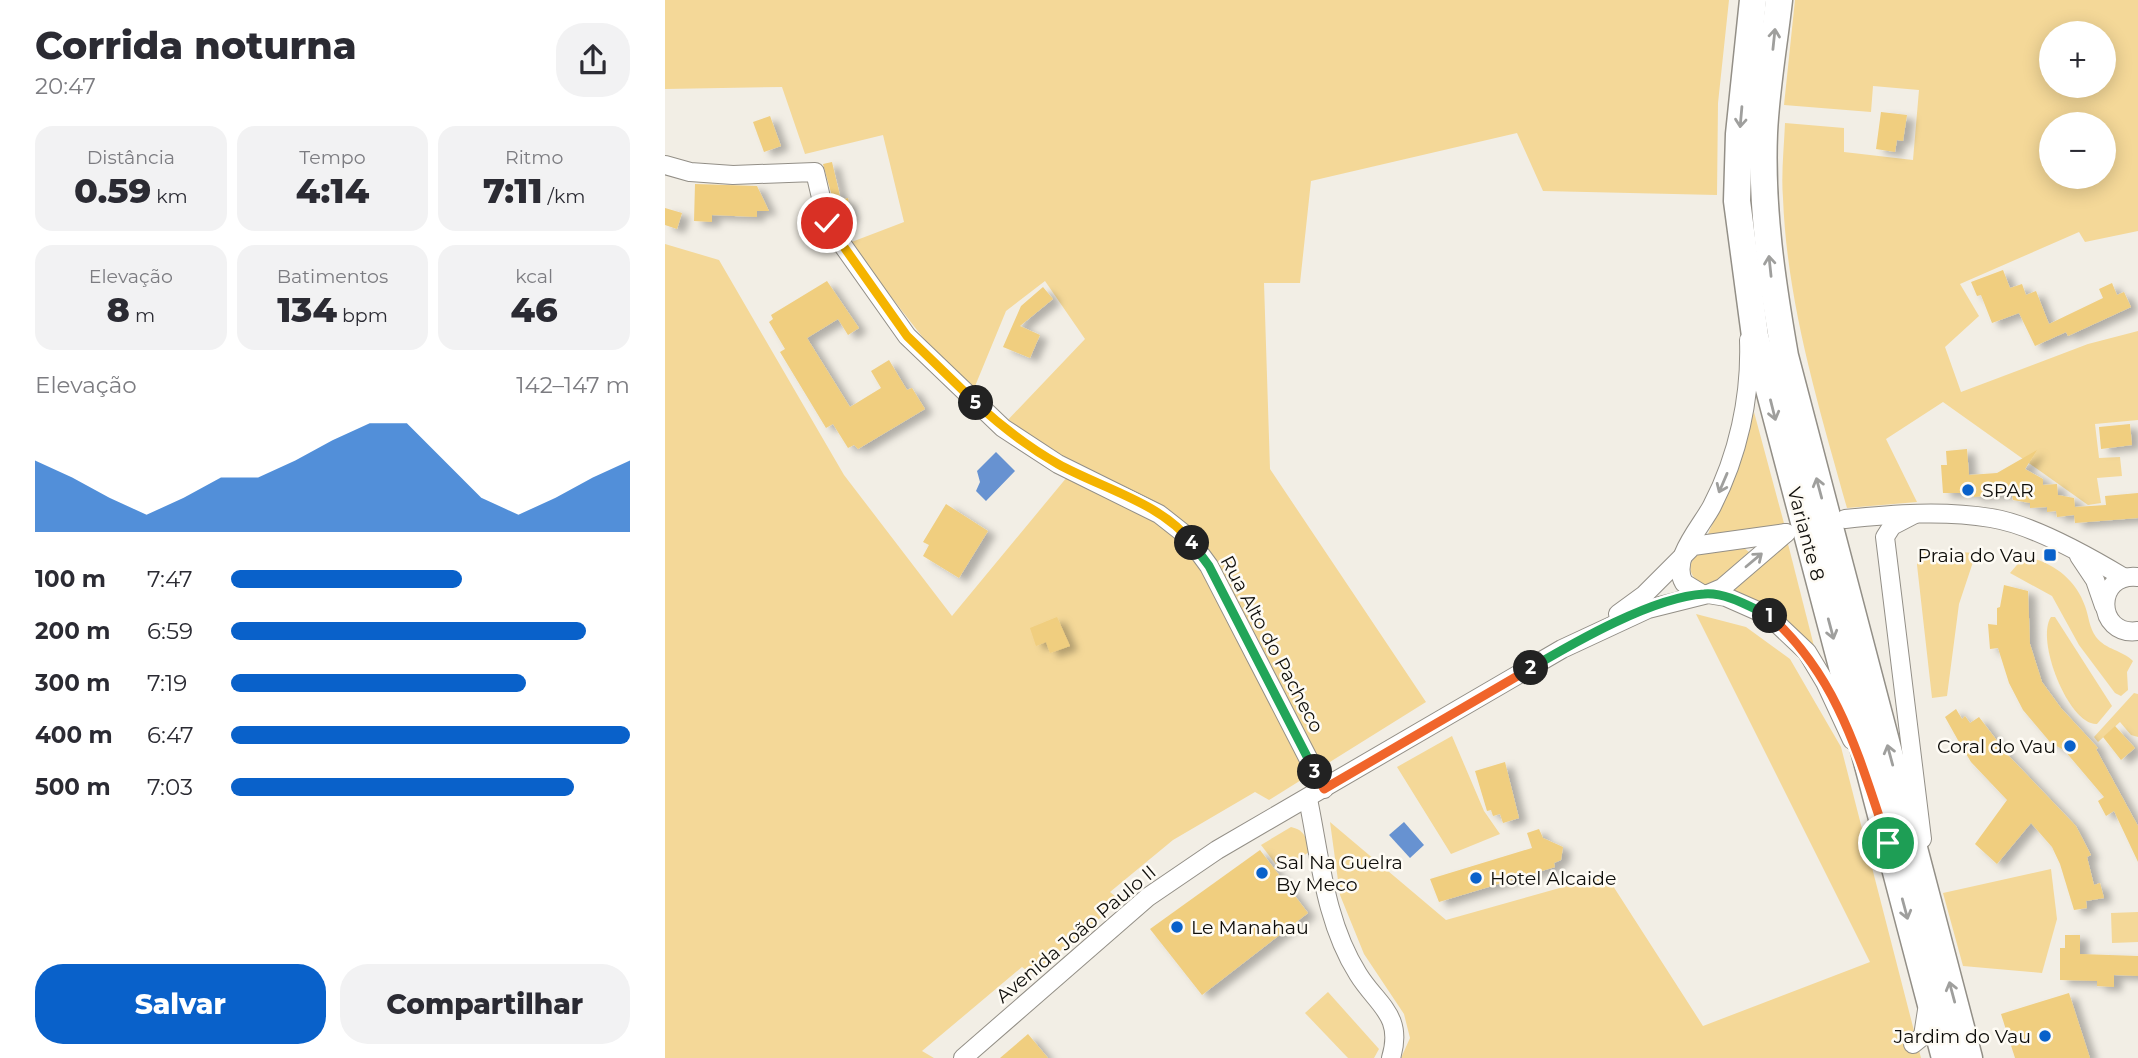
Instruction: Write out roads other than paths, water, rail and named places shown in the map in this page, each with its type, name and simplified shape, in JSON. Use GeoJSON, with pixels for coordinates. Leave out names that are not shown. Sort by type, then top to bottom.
{"type":"FeatureCollection","features":[{"type":"Feature","properties":{"kind":"main road","name":"Variante 8"},"geometry":{"type":"LineString","coordinates":[[1753,0],[1739,134],[1737,201],[1744,271],[1755,336],[1943,1058]]}},
{"type":"Feature","properties":{"kind":"main road","name":"Variante 8"},"geometry":{"type":"LineString","coordinates":[[1779,0],[1764,132],[1765,213],[1772,285],[1785,356],[1969,1058]]}},
{"type":"Feature","properties":{"kind":"street","name":"Rua Alto do Pacheco"},"geometry":{"type":"LineString","coordinates":[[665,165],[690,172],[733,175],[815,172],[827,223],[907,336],[951,380],[1003,428],[1058,464],[1159,514],[1187,536],[1209,566],[1324,789]]}},
{"type":"Feature","properties":{"kind":"street"},"geometry":{"type":"LineString","coordinates":[[1744,271],[1749,343],[1741,426],[1725,481],[1685,553],[1680,568],[1682,578],[1688,587],[1705,594],[1726,597],[1769,616],[1807,652],[1825,682],[1855,746],[1888,843]]}},
{"type":"Feature","properties":{"kind":"street"},"geometry":{"type":"LineString","coordinates":[[1915,514],[1892,526],[1885,537],[1885,553],[1932,916]]}},
{"type":"Feature","properties":{"kind":"street"},"geometry":{"type":"LineString","coordinates":[[1885,553],[1880,537],[1872,527],[1845,519],[1915,514],[1993,518],[2034,530],[2077,554],[2130,577]]}},
{"type":"Feature","properties":{"kind":"street"},"geometry":{"type":"LineString","coordinates":[[1786,533],[1722,587],[1648,609],[1583,638],[1644,596],[1685,553],[1699,543],[1786,533]]}},
{"type":"Feature","properties":{"kind":"street"},"geometry":{"type":"LineString","coordinates":[[2077,554],[2095,580],[2114,626],[2135,635]]}},
{"type":"Feature","properties":{"kind":"street"},"geometry":{"type":"LineString","coordinates":[[2104,606],[2110,586],[2130,577]]}},
{"type":"Feature","properties":{"kind":"street","name":"Avenida João Paulo II"},"geometry":{"type":"LineString","coordinates":[[963,1058],[1148,897],[1217,850],[1583,638]]}},
{"type":"Feature","properties":{"kind":"street"},"geometry":{"type":"LineString","coordinates":[[1308,799],[1326,894],[1340,938],[1358,975],[1379,999],[1394,1023],[1395,1044],[1391,1058]]}},
{"type":"Feature","properties":{"kind":"water"},"geometry":{"type":"Polygon","coordinates":[[[996,452],[1015,471],[986,501],[976,491],[980,482],[977,471],[996,452]]]}},
{"type":"Feature","properties":{"kind":"water"},"geometry":{"type":"Polygon","coordinates":[[[1404,822],[1424,845],[1410,858],[1389,835],[1404,822]]]}},
{"type":"Feature","properties":{"kind":"place","name":"SPAR"},"geometry":{"type":"Point","coordinates":[1968,490]}},
{"type":"Feature","properties":{"kind":"place","name":"Praia do Vau"},"geometry":{"type":"Point","coordinates":[2050,555]}},
{"type":"Feature","properties":{"kind":"place","name":"Coral do Vau"},"geometry":{"type":"Point","coordinates":[2070,746]}},
{"type":"Feature","properties":{"kind":"place","name":"Sal Na Guelra By Meco"},"geometry":{"type":"Point","coordinates":[1262,873]}},
{"type":"Feature","properties":{"kind":"place","name":"Hotel Alcaide"},"geometry":{"type":"Point","coordinates":[1476,878]}},
{"type":"Feature","properties":{"kind":"place","name":"Le Manahau"},"geometry":{"type":"Point","coordinates":[1177,927]}},
{"type":"Feature","properties":{"kind":"place","name":"Jardim do Vau"},"geometry":{"type":"Point","coordinates":[2045,1036]}}]}
